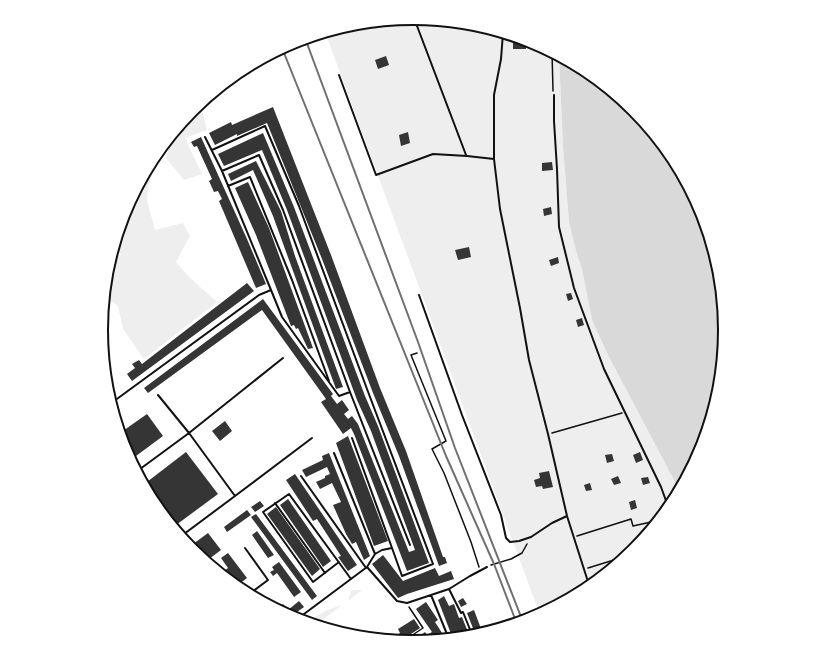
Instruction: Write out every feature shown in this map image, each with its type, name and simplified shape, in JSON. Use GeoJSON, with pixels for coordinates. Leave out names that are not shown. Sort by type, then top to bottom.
{"type":"FeatureCollection","features":[{"type":"Feature","properties":{"kind":"lane"},"geometry":{"type":"LineString","coordinates":[[417,25],[467,156]]}},
{"type":"Feature","properties":{"kind":"lane"},"geometry":{"type":"LineString","coordinates":[[503,38],[501,59],[494,95],[494,159],[500,209],[529,360],[567,516],[588,581]]}},
{"type":"Feature","properties":{"kind":"lane"},"geometry":{"type":"LineString","coordinates":[[339,76],[376,175],[433,154],[494,159]]}},
{"type":"Feature","properties":{"kind":"lane"},"geometry":{"type":"LineString","coordinates":[[554,95],[559,228],[574,288],[604,369],[661,487],[666,501]]}},
{"type":"Feature","properties":{"kind":"lane"},"geometry":{"type":"LineString","coordinates":[[212,150],[265,126],[299,206],[366,389],[433,564],[402,576],[352,438]]}},
{"type":"Feature","properties":{"kind":"lane"},"geometry":{"type":"LineString","coordinates":[[205,137],[222,171],[282,317],[339,396],[350,392]]}},
{"type":"Feature","properties":{"kind":"lane"},"geometry":{"type":"LineString","coordinates":[[222,171],[259,155],[283,210],[350,392],[410,545]]}},
{"type":"Feature","properties":{"kind":"lane"},"geometry":{"type":"LineString","coordinates":[[228,186],[250,177],[292,280],[330,383]]}},
{"type":"Feature","properties":{"kind":"lane"},"geometry":{"type":"LineString","coordinates":[[115,400],[259,295],[271,290]]}},
{"type":"Feature","properties":{"kind":"lane"},"geometry":{"type":"LineString","coordinates":[[419,295],[462,415],[501,515],[506,538],[510,542],[531,537],[552,523],[567,516]]}},
{"type":"Feature","properties":{"kind":"lane"},"geometry":{"type":"LineString","coordinates":[[140,469],[189,433],[283,358]]}},
{"type":"Feature","properties":{"kind":"lane"},"geometry":{"type":"LineString","coordinates":[[158,395],[189,433],[235,496]]}},
{"type":"Feature","properties":{"kind":"lane"},"geometry":{"type":"LineString","coordinates":[[185,534],[312,438]]}},
{"type":"Feature","properties":{"kind":"lane"},"geometry":{"type":"LineString","coordinates":[[334,453],[375,554]]}},
{"type":"Feature","properties":{"kind":"lane"},"geometry":{"type":"LineString","coordinates":[[301,476],[366,568],[397,601],[407,603],[449,589],[487,567]]}},
{"type":"Feature","properties":{"kind":"lane"},"geometry":{"type":"LineString","coordinates":[[339,562],[313,582],[263,512],[289,494],[339,562],[351,579]]}},
{"type":"Feature","properties":{"kind":"lane"},"geometry":{"type":"LineString","coordinates":[[275,503],[325,573]]}},
{"type":"Feature","properties":{"kind":"lane"},"geometry":{"type":"LineString","coordinates":[[245,548],[268,580],[253,591]]}},
{"type":"Feature","properties":{"kind":"lane"},"geometry":{"type":"LineString","coordinates":[[302,615],[366,568],[375,554],[382,550],[392,548]]}},
{"type":"Feature","properties":{"kind":"lane"},"geometry":{"type":"LineString","coordinates":[[449,589],[460,613],[463,612],[470,630]]}},
{"type":"Feature","properties":{"kind":"lane"},"geometry":{"type":"LineString","coordinates":[[430,595],[447,634]]}},
{"type":"Feature","properties":{"kind":"path"},"geometry":{"type":"LineString","coordinates":[[552,59],[554,95]]}},
{"type":"Feature","properties":{"kind":"path"},"geometry":{"type":"LineString","coordinates":[[417,353],[411,355],[446,441],[432,449],[444,473],[481,570]]}},
{"type":"Feature","properties":{"kind":"path"},"geometry":{"type":"LineString","coordinates":[[548,434],[625,412]]}},
{"type":"Feature","properties":{"kind":"path"},"geometry":{"type":"LineString","coordinates":[[573,537],[631,519],[633,526],[650,522]]}},
{"type":"Feature","properties":{"kind":"path"},"geometry":{"type":"LineString","coordinates":[[494,564],[511,559],[522,553],[531,537]]}},
{"type":"Feature","properties":{"kind":"path"},"geometry":{"type":"LineString","coordinates":[[584,569],[614,560]]}},
{"type":"Feature","properties":{"kind":"path"},"geometry":{"type":"LineString","coordinates":[[407,603],[423,628],[411,636]]}},
{"type":"Feature","properties":{"kind":"shaded area"},"geometry":{"type":"Polygon","coordinates":[[[413,25],[453,28],[492,35],[511,41],[530,48],[559,63],[563,147],[569,222],[582,269],[592,320],[609,357],[674,480],[676,486],[643,532],[629,547],[583,585],[538,609],[327,37],[353,31],[393,26],[413,25]]]}},
{"type":"Feature","properties":{"kind":"shaded area"},"geometry":{"type":"Polygon","coordinates":[[[559,63],[583,76],[599,88],[629,114],[643,129],[678,178],[687,195],[702,232],[713,271],[716,291],[718,311],[718,350],[716,370],[713,390],[702,429],[687,466],[676,486],[674,480],[609,357],[592,320],[582,269],[569,222],[563,147],[559,63]]]}},
{"type":"Feature","properties":{"kind":"shaded area"},"geometry":{"type":"Polygon","coordinates":[[[202,110],[207,130],[185,138],[202,174],[184,180],[166,158],[169,147],[183,129],[202,110]]]}},
{"type":"Feature","properties":{"kind":"shaded area"},"geometry":{"type":"Polygon","coordinates":[[[154,169],[148,188],[147,200],[155,230],[183,223],[190,236],[176,262],[188,276],[217,302],[144,359],[123,329],[118,306],[109,300],[117,255],[122,255],[118,252],[124,232],[139,195],[154,169]]]}},
{"type":"Feature","properties":{"kind":"shaded area"},"geometry":{"type":"Polygon","coordinates":[[[362,590],[348,601],[351,591],[362,590]]]}},
{"type":"Feature","properties":{"kind":"shaded area"},"geometry":{"type":"Polygon","coordinates":[[[342,605],[320,622],[312,619],[327,610],[342,605]]]}},
{"type":"Feature","properties":{"kind":"building"},"geometry":{"type":"Polygon","coordinates":[[[513,42],[526,47],[526,49],[513,49],[513,42]]]}},
{"type":"Feature","properties":{"kind":"building"},"geometry":{"type":"Polygon","coordinates":[[[386,56],[389,65],[378,69],[375,60],[386,56]]]}},
{"type":"Feature","properties":{"kind":"building"},"geometry":{"type":"Polygon","coordinates":[[[273,107],[331,255],[380,388],[406,451],[443,557],[445,557],[447,563],[439,566],[399,456],[267,123],[237,136],[237,134],[215,145],[209,133],[231,122],[232,125],[273,107]]]}},
{"type":"Feature","properties":{"kind":"building"},"geometry":{"type":"Polygon","coordinates":[[[408,132],[410,143],[401,146],[399,135],[408,132]]]}},
{"type":"Feature","properties":{"kind":"building"},"geometry":{"type":"Polygon","coordinates":[[[263,133],[294,207],[429,563],[407,571],[351,428],[343,434],[321,402],[326,399],[262,310],[148,393],[144,388],[263,299],[333,394],[331,396],[337,404],[342,400],[349,410],[344,414],[348,419],[352,416],[358,424],[409,552],[415,550],[371,431],[357,400],[287,210],[262,150],[224,166],[218,154],[263,133]]]}},
{"type":"Feature","properties":{"kind":"building"},"geometry":{"type":"Polygon","coordinates":[[[201,137],[266,284],[256,288],[219,201],[222,199],[218,191],[214,192],[209,181],[212,179],[197,146],[194,147],[191,142],[201,137]]]}},
{"type":"Feature","properties":{"kind":"building"},"geometry":{"type":"Polygon","coordinates":[[[256,161],[281,211],[295,256],[343,387],[336,389],[273,216],[253,170],[231,181],[228,174],[256,161]]]}},
{"type":"Feature","properties":{"kind":"building"},"geometry":{"type":"Polygon","coordinates":[[[552,162],[553,170],[542,171],[542,163],[552,162]]]}},
{"type":"Feature","properties":{"kind":"building"},"geometry":{"type":"Polygon","coordinates":[[[248,182],[269,228],[313,348],[308,349],[298,328],[296,329],[294,325],[291,326],[256,235],[235,188],[248,182]]]}},
{"type":"Feature","properties":{"kind":"building"},"geometry":{"type":"Polygon","coordinates":[[[551,207],[552,214],[544,216],[543,209],[551,207]]]}},
{"type":"Feature","properties":{"kind":"building"},"geometry":{"type":"Polygon","coordinates":[[[469,247],[471,257],[458,260],[455,250],[469,247]]]}},
{"type":"Feature","properties":{"kind":"building"},"geometry":{"type":"Polygon","coordinates":[[[558,257],[559,263],[551,266],[549,260],[558,257]]]}},
{"type":"Feature","properties":{"kind":"building"},"geometry":{"type":"Polygon","coordinates":[[[247,283],[254,291],[132,381],[127,374],[135,368],[132,364],[139,360],[142,364],[247,283]]]}},
{"type":"Feature","properties":{"kind":"building"},"geometry":{"type":"Polygon","coordinates":[[[571,293],[573,299],[568,301],[566,294],[571,293]]]}},
{"type":"Feature","properties":{"kind":"building"},"geometry":{"type":"Polygon","coordinates":[[[582,318],[584,325],[578,327],[576,320],[582,318]]]}},
{"type":"Feature","properties":{"kind":"building"},"geometry":{"type":"Polygon","coordinates":[[[147,414],[163,436],[136,456],[124,430],[147,414]]]}},
{"type":"Feature","properties":{"kind":"building"},"geometry":{"type":"Polygon","coordinates":[[[225,421],[232,431],[220,441],[212,431],[225,421]]]}},
{"type":"Feature","properties":{"kind":"building"},"geometry":{"type":"Polygon","coordinates":[[[348,436],[388,541],[374,546],[336,443],[348,436]]]}},
{"type":"Feature","properties":{"kind":"building"},"geometry":{"type":"Polygon","coordinates":[[[186,452],[218,494],[177,524],[147,482],[186,452]]]}},
{"type":"Feature","properties":{"kind":"building"},"geometry":{"type":"Polygon","coordinates":[[[640,452],[643,460],[636,463],[633,455],[640,452]]]}},
{"type":"Feature","properties":{"kind":"building"},"geometry":{"type":"Polygon","coordinates":[[[329,453],[370,556],[364,560],[356,542],[352,544],[346,534],[333,505],[341,502],[332,483],[320,489],[316,482],[330,474],[327,467],[306,477],[302,470],[323,460],[322,456],[329,453]]]}},
{"type":"Feature","properties":{"kind":"building"},"geometry":{"type":"Polygon","coordinates":[[[612,454],[614,461],[607,463],[605,455],[612,454]]]}},
{"type":"Feature","properties":{"kind":"building"},"geometry":{"type":"Polygon","coordinates":[[[549,471],[553,487],[543,489],[542,486],[536,487],[534,480],[540,478],[539,473],[549,471]]]}},
{"type":"Feature","properties":{"kind":"building"},"geometry":{"type":"Polygon","coordinates":[[[295,474],[357,565],[348,571],[338,557],[341,556],[317,519],[313,521],[286,480],[295,474]]]}},
{"type":"Feature","properties":{"kind":"building"},"geometry":{"type":"Polygon","coordinates":[[[618,476],[621,483],[614,485],[611,479],[618,476]]]}},
{"type":"Feature","properties":{"kind":"building"},"geometry":{"type":"Polygon","coordinates":[[[648,477],[650,483],[643,485],[641,478],[648,477]]]}},
{"type":"Feature","properties":{"kind":"building"},"geometry":{"type":"Polygon","coordinates":[[[590,483],[592,490],[586,491],[584,485],[590,483]]]}},
{"type":"Feature","properties":{"kind":"building"},"geometry":{"type":"Polygon","coordinates":[[[288,499],[331,561],[323,567],[280,505],[288,499]]]}},
{"type":"Feature","properties":{"kind":"building"},"geometry":{"type":"Polygon","coordinates":[[[635,500],[637,508],[631,510],[629,502],[635,500]]]}},
{"type":"Feature","properties":{"kind":"building"},"geometry":{"type":"Polygon","coordinates":[[[260,501],[264,506],[255,512],[251,507],[260,501]]]}},
{"type":"Feature","properties":{"kind":"building"},"geometry":{"type":"Polygon","coordinates":[[[276,507],[320,569],[312,576],[267,514],[276,507]]]}},
{"type":"Feature","properties":{"kind":"building"},"geometry":{"type":"Polygon","coordinates":[[[247,510],[251,515],[227,532],[224,527],[247,510]]]}},
{"type":"Feature","properties":{"kind":"building"},"geometry":{"type":"Polygon","coordinates":[[[256,514],[317,596],[312,600],[251,517],[256,514]]]}},
{"type":"Feature","properties":{"kind":"building"},"geometry":{"type":"Polygon","coordinates":[[[257,531],[274,555],[268,558],[252,535],[257,531]]]}},
{"type":"Feature","properties":{"kind":"building"},"geometry":{"type":"Polygon","coordinates":[[[208,533],[221,550],[210,558],[194,544],[208,533]]]}},
{"type":"Feature","properties":{"kind":"building"},"geometry":{"type":"Polygon","coordinates":[[[228,553],[247,578],[240,583],[227,573],[224,571],[228,568],[221,558],[228,553]]]}},
{"type":"Feature","properties":{"kind":"building"},"geometry":{"type":"Polygon","coordinates":[[[383,555],[403,581],[435,568],[439,576],[451,571],[454,579],[398,598],[372,564],[383,555]]]}},
{"type":"Feature","properties":{"kind":"building"},"geometry":{"type":"Polygon","coordinates":[[[279,562],[301,592],[294,597],[277,573],[273,576],[270,572],[274,570],[272,567],[279,562]]]}},
{"type":"Feature","properties":{"kind":"building"},"geometry":{"type":"Polygon","coordinates":[[[444,596],[449,606],[454,604],[459,618],[462,617],[468,631],[451,633],[438,600],[444,596]]]}},
{"type":"Feature","properties":{"kind":"building"},"geometry":{"type":"Polygon","coordinates":[[[463,598],[467,604],[461,607],[458,601],[463,598]]]}},
{"type":"Feature","properties":{"kind":"building"},"geometry":{"type":"Polygon","coordinates":[[[299,601],[304,607],[296,613],[289,609],[299,601]]]}},
{"type":"Feature","properties":{"kind":"building"},"geometry":{"type":"Polygon","coordinates":[[[426,602],[438,620],[435,622],[443,634],[420,636],[425,632],[427,635],[432,632],[416,609],[426,602]]]}},
{"type":"Feature","properties":{"kind":"building"},"geometry":{"type":"Polygon","coordinates":[[[474,610],[481,628],[474,630],[467,613],[474,610]]]}},
{"type":"Feature","properties":{"kind":"building"},"geometry":{"type":"Polygon","coordinates":[[[414,619],[420,628],[408,636],[397,635],[400,633],[398,629],[414,619]]]}},
{"type":"Feature","properties":{"kind":"railway"},"geometry":{"type":"LineString","coordinates":[[307,44],[418,342],[455,448],[521,616]]}},
{"type":"Feature","properties":{"kind":"railway"},"geometry":{"type":"LineString","coordinates":[[284,54],[446,456],[494,564],[515,619]]}}]}
